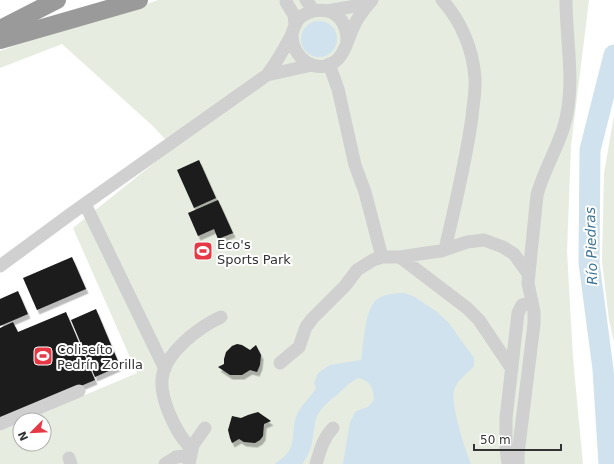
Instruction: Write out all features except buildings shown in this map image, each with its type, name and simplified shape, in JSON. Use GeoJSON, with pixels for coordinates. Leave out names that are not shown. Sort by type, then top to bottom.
{"type":"FeatureCollection","features":[{"type":"Feature","properties":{"kind":"highway"},"geometry":{"type":"LineString","coordinates":[[0,29],[57,0]]}},
{"type":"Feature","properties":{"kind":"highway"},"geometry":{"type":"LineString","coordinates":[[0,40],[139,0]]}},
{"type":"Feature","properties":{"kind":"lane"},"geometry":{"type":"LineString","coordinates":[[442,0],[453,13],[460,25],[468,44],[475,77],[475,91],[469,140],[445,249]]}},
{"type":"Feature","properties":{"kind":"lane"},"geometry":{"type":"LineString","coordinates":[[518,464],[533,338],[534,312],[529,290],[529,275],[537,195],[541,180],[564,125],[571,81],[566,23],[566,0]]}},
{"type":"Feature","properties":{"kind":"lane"},"geometry":{"type":"LineString","coordinates":[[290,1],[296,25],[292,40],[296,53],[300,58],[312,65]]}},
{"type":"Feature","properties":{"kind":"lane"},"geometry":{"type":"LineString","coordinates":[[267,76],[296,25],[316,6],[361,5],[372,1]]}},
{"type":"Feature","properties":{"kind":"lane"},"geometry":{"type":"LineString","coordinates":[[0,266],[84,204],[267,76],[312,65],[319,66],[329,64],[337,60],[342,54],[360,16],[372,1]]}},
{"type":"Feature","properties":{"kind":"lane"},"geometry":{"type":"LineString","coordinates":[[316,6],[333,14],[343,23],[346,29],[347,42]]}},
{"type":"Feature","properties":{"kind":"lane"},"geometry":{"type":"LineString","coordinates":[[329,64],[338,89],[355,166],[364,192],[382,257]]}},
{"type":"Feature","properties":{"kind":"lane"},"geometry":{"type":"LineString","coordinates":[[84,204],[165,368]]}},
{"type":"Feature","properties":{"kind":"lane"},"geometry":{"type":"LineString","coordinates":[[280,363],[299,347],[306,327],[345,286],[351,276],[364,265],[373,260],[382,257],[400,257],[445,249],[467,242],[484,240],[503,247],[514,254],[529,275]]}},
{"type":"Feature","properties":{"kind":"lane"},"geometry":{"type":"LineString","coordinates":[[400,257],[467,308],[479,320],[512,369]]}},
{"type":"Feature","properties":{"kind":"lane"},"geometry":{"type":"LineString","coordinates":[[508,464],[505,437],[506,418],[518,313],[522,305],[532,302]]}},
{"type":"Feature","properties":{"kind":"lane"},"geometry":{"type":"LineString","coordinates":[[190,459],[168,409],[162,380],[165,368],[182,343],[213,320],[221,317]]}},
{"type":"Feature","properties":{"kind":"lane"},"geometry":{"type":"LineString","coordinates":[[0,424],[79,391]]}},
{"type":"Feature","properties":{"kind":"lane"},"geometry":{"type":"LineString","coordinates":[[190,459],[195,440],[205,428]]}},
{"type":"Feature","properties":{"kind":"lane"},"geometry":{"type":"LineString","coordinates":[[316,464],[327,434],[333,428]]}},
{"type":"Feature","properties":{"kind":"lane"},"geometry":{"type":"LineString","coordinates":[[165,464],[176,457],[190,459]]}},
{"type":"Feature","properties":{"kind":"shaded area"},"geometry":{"type":"Polygon","coordinates":[[[158,0],[589,0],[571,146],[567,251],[573,358],[583,464],[0,464],[0,431],[12,426],[12,452],[52,452],[52,412],[45,412],[137,373],[73,228],[173,148],[154,127],[62,44],[0,68],[0,51],[49,33],[110,17],[158,0]]]}},
{"type":"Feature","properties":{"kind":"shaded area"},"geometry":{"type":"Polygon","coordinates":[[[614,116],[614,342],[609,320],[602,261],[604,173],[614,116]]]}},
{"type":"Feature","properties":{"kind":"water"},"geometry":{"type":"Polygon","coordinates":[[[323,21],[332,26],[336,32],[336,46],[332,52],[323,57],[315,57],[306,52],[302,46],[301,35],[306,26],[312,22],[323,21]]]}},
{"type":"Feature","properties":{"kind":"water"},"geometry":{"type":"Polygon","coordinates":[[[405,293],[415,297],[437,312],[448,322],[474,358],[474,366],[455,386],[453,397],[456,416],[471,464],[343,464],[350,422],[356,411],[368,407],[374,400],[373,392],[369,383],[359,378],[352,381],[318,414],[310,449],[302,464],[275,464],[286,455],[291,447],[296,417],[300,409],[316,388],[314,383],[318,373],[330,365],[361,360],[365,329],[371,307],[375,301],[385,295],[405,293]]]}},
{"type":"Feature","properties":{"kind":"waterway","name":"Río Piedras"},"geometry":{"type":"LineString","coordinates":[[609,464],[603,369],[589,263],[590,150],[614,55]]}},
{"type":"Feature","properties":{"kind":"place","name":"Eco's Sports Park"},"geometry":{"type":"Point","coordinates":[203,251]}},
{"type":"Feature","properties":{"kind":"place","name":"Coliseíto Pedrín Zorilla"},"geometry":{"type":"Point","coordinates":[43,356]}}]}
